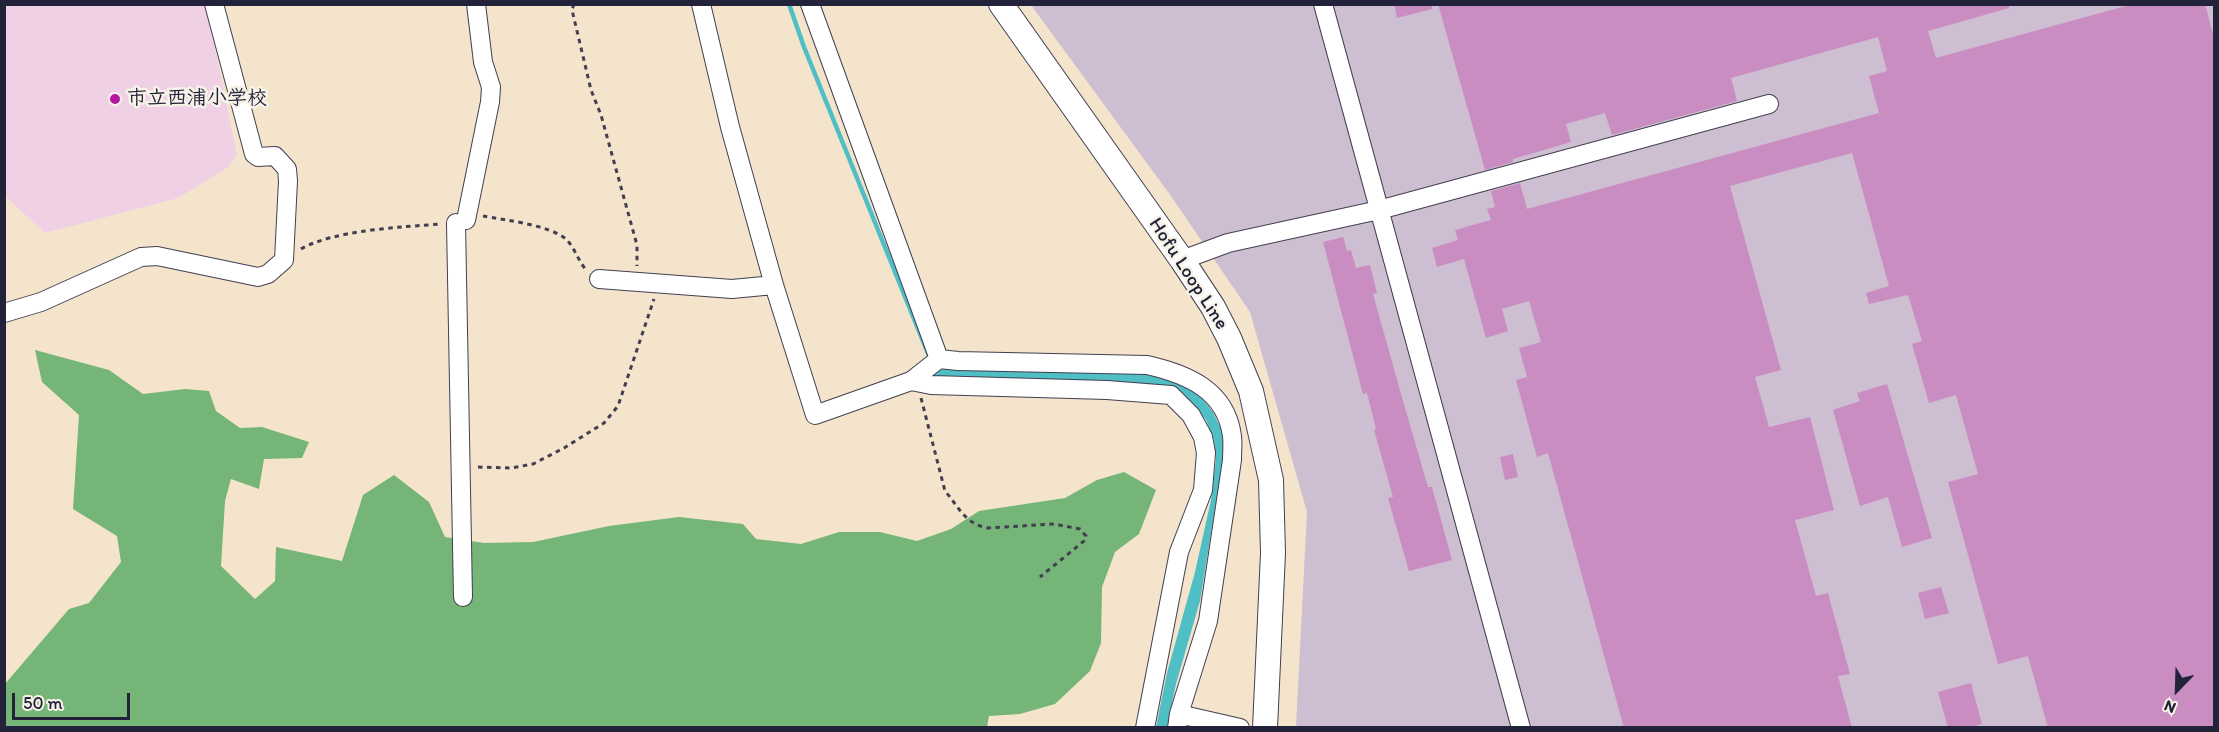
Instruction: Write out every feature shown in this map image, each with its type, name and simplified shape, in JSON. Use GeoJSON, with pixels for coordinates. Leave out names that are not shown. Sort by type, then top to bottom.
{"type":"FeatureCollection","features":[{"type":"Feature","properties":{"kind":"main road","name":"Hofu Loop Line"},"geometry":{"type":"LineString","coordinates":[[1001,4],[1182,260],[1224,327],[1251,391],[1271,480],[1273,552],[1265,728]]}},
{"type":"Feature","properties":{"kind":"street"},"geometry":{"type":"LineString","coordinates":[[4,313],[41,302],[141,257],[157,256],[258,277],[268,274],[284,260],[287,169],[275,156],[258,157],[254,154],[214,4]]}},
{"type":"Feature","properties":{"kind":"street"},"geometry":{"type":"LineString","coordinates":[[463,597],[461,221],[490,102],[491,87],[483,62],[476,4]]}},
{"type":"Feature","properties":{"kind":"street"},"geometry":{"type":"LineString","coordinates":[[702,4],[730,127],[774,285],[815,415],[913,381],[939,359],[1147,365],[1174,371],[1191,378],[1206,388],[1225,413],[1232,435],[1232,460],[1209,609],[1178,721],[1240,728]]}},
{"type":"Feature","properties":{"kind":"street"},"geometry":{"type":"LineString","coordinates":[[810,4],[939,359]]}},
{"type":"Feature","properties":{"kind":"street"},"geometry":{"type":"LineString","coordinates":[[1323,4],[1521,728]]}},
{"type":"Feature","properties":{"kind":"street"},"geometry":{"type":"LineString","coordinates":[[1182,260],[1228,243],[1379,210],[1769,104]]}},
{"type":"Feature","properties":{"kind":"street"},"geometry":{"type":"LineString","coordinates":[[598,279],[732,289],[774,285]]}},
{"type":"Feature","properties":{"kind":"street"},"geometry":{"type":"LineString","coordinates":[[913,381],[931,385],[1107,390],[1171,395],[1191,415],[1203,437],[1206,453],[1203,490],[1179,552],[1145,728]]}},
{"type":"Feature","properties":{"kind":"path"},"geometry":{"type":"LineString","coordinates":[[574,4],[572,10],[591,90],[601,115],[636,245],[637,281]]}},
{"type":"Feature","properties":{"kind":"path"},"geometry":{"type":"LineString","coordinates":[[284,260],[308,245],[329,238],[391,228],[461,221],[482,216],[547,230],[564,238],[573,246],[578,260],[598,279]]}},
{"type":"Feature","properties":{"kind":"path"},"geometry":{"type":"LineString","coordinates":[[461,466],[511,468],[533,464],[574,443],[604,423],[618,406],[659,284]]}},
{"type":"Feature","properties":{"kind":"path"},"geometry":{"type":"LineString","coordinates":[[913,381],[945,491],[961,514],[979,526],[987,528],[1054,524],[1080,529],[1086,536],[1084,541],[1040,576]]}},
{"type":"Feature","properties":{"kind":"shaded area","name":"市立西浦小学校"},"geometry":{"type":"Polygon","coordinates":[[[5,5],[206,5],[237,155],[227,168],[178,198],[45,233],[5,196],[5,5]]]}},
{"type":"Feature","properties":{"kind":"shaded area"},"geometry":{"type":"Polygon","coordinates":[[[1031,5],[2214,5],[2214,727],[1296,727],[1307,512],[1250,312],[1171,196],[1031,5]]]}},
{"type":"Feature","properties":{"kind":"green space"},"geometry":{"type":"Polygon","coordinates":[[[35,350],[109,370],[143,394],[185,389],[209,391],[216,411],[240,428],[262,427],[309,442],[302,458],[264,459],[259,489],[231,479],[225,501],[221,566],[255,599],[275,581],[276,547],[342,561],[363,495],[394,475],[429,502],[445,537],[484,543],[533,542],[609,526],[679,517],[743,524],[756,539],[801,544],[839,532],[880,532],[917,541],[951,529],[979,511],[1065,498],[1097,480],[1124,472],[1156,490],[1139,534],[1115,552],[1102,587],[1101,643],[1090,671],[1055,704],[1020,714],[989,716],[987,727],[5,728],[5,684],[69,609],[89,603],[121,562],[117,536],[73,509],[79,415],[42,382],[35,350]]]}},
{"type":"Feature","properties":{"kind":"water"},"geometry":{"type":"Polygon","coordinates":[[[943,369],[1145,374],[1171,378],[1197,392],[1213,412],[1222,431],[1224,453],[1200,601],[1176,684],[1167,727],[1156,727],[1167,673],[1195,572],[1211,500],[1216,460],[1214,440],[1206,420],[1193,404],[1178,393],[936,378],[933,374],[943,369]]]}},
{"type":"Feature","properties":{"kind":"building"},"geometry":{"type":"Polygon","coordinates":[[[1394,4],[1432,4],[1432,9],[1397,18],[1394,4]]]}},
{"type":"Feature","properties":{"kind":"building"},"geometry":{"type":"Polygon","coordinates":[[[1438,4],[2009,4],[2009,8],[1928,31],[1936,58],[2133,4],[2205,4],[2214,38],[2214,728],[2048,728],[2028,656],[1998,664],[1948,482],[1978,474],[1956,395],[1929,403],[1912,344],[1922,341],[1908,295],[1869,304],[1866,293],[1889,286],[1852,153],[1730,186],[1781,370],[1755,377],[1769,427],[1810,417],[1834,510],[1795,520],[1816,596],[1828,593],[1850,674],[1838,676],[1852,728],[1624,728],[1548,453],[1537,457],[1516,380],[1527,377],[1519,348],[1541,342],[1529,301],[1502,309],[1508,331],[1486,338],[1464,259],[1437,267],[1432,248],[1458,240],[1455,230],[1491,220],[1487,209],[1495,207],[1491,191],[1520,183],[1527,209],[1879,113],[1869,76],[1887,71],[1878,37],[1731,78],[1737,101],[1612,135],[1605,113],[1566,124],[1571,142],[1485,170],[1438,4]]]}},
{"type":"Feature","properties":{"kind":"building"},"geometry":{"type":"Polygon","coordinates":[[[1343,237],[1347,251],[1351,250],[1356,268],[1370,265],[1377,293],[1373,294],[1428,487],[1432,487],[1452,560],[1409,571],[1388,498],[1393,497],[1374,430],[1376,429],[1367,393],[1363,394],[1323,242],[1343,237]]]}},
{"type":"Feature","properties":{"kind":"building"},"geometry":{"type":"Polygon","coordinates":[[[1887,384],[1932,538],[1902,547],[1888,497],[1860,506],[1833,410],[1860,401],[1857,393],[1887,384]]]}},
{"type":"Feature","properties":{"kind":"building"},"geometry":{"type":"Polygon","coordinates":[[[1513,454],[1518,477],[1505,480],[1500,457],[1513,454]]]}},
{"type":"Feature","properties":{"kind":"building"},"geometry":{"type":"Polygon","coordinates":[[[1941,587],[1949,613],[1925,619],[1918,593],[1941,587]]]}},
{"type":"Feature","properties":{"kind":"building"},"geometry":{"type":"Polygon","coordinates":[[[1971,683],[1982,724],[1968,728],[1948,728],[1938,692],[1971,683]]]}},
{"type":"Feature","properties":{"kind":"waterway"},"geometry":{"type":"LineString","coordinates":[[789,4],[804,47],[929,356]]}},
{"type":"Feature","properties":{"kind":"place","name":"市立西浦小学校"},"geometry":{"type":"Point","coordinates":[115,99]}}]}
